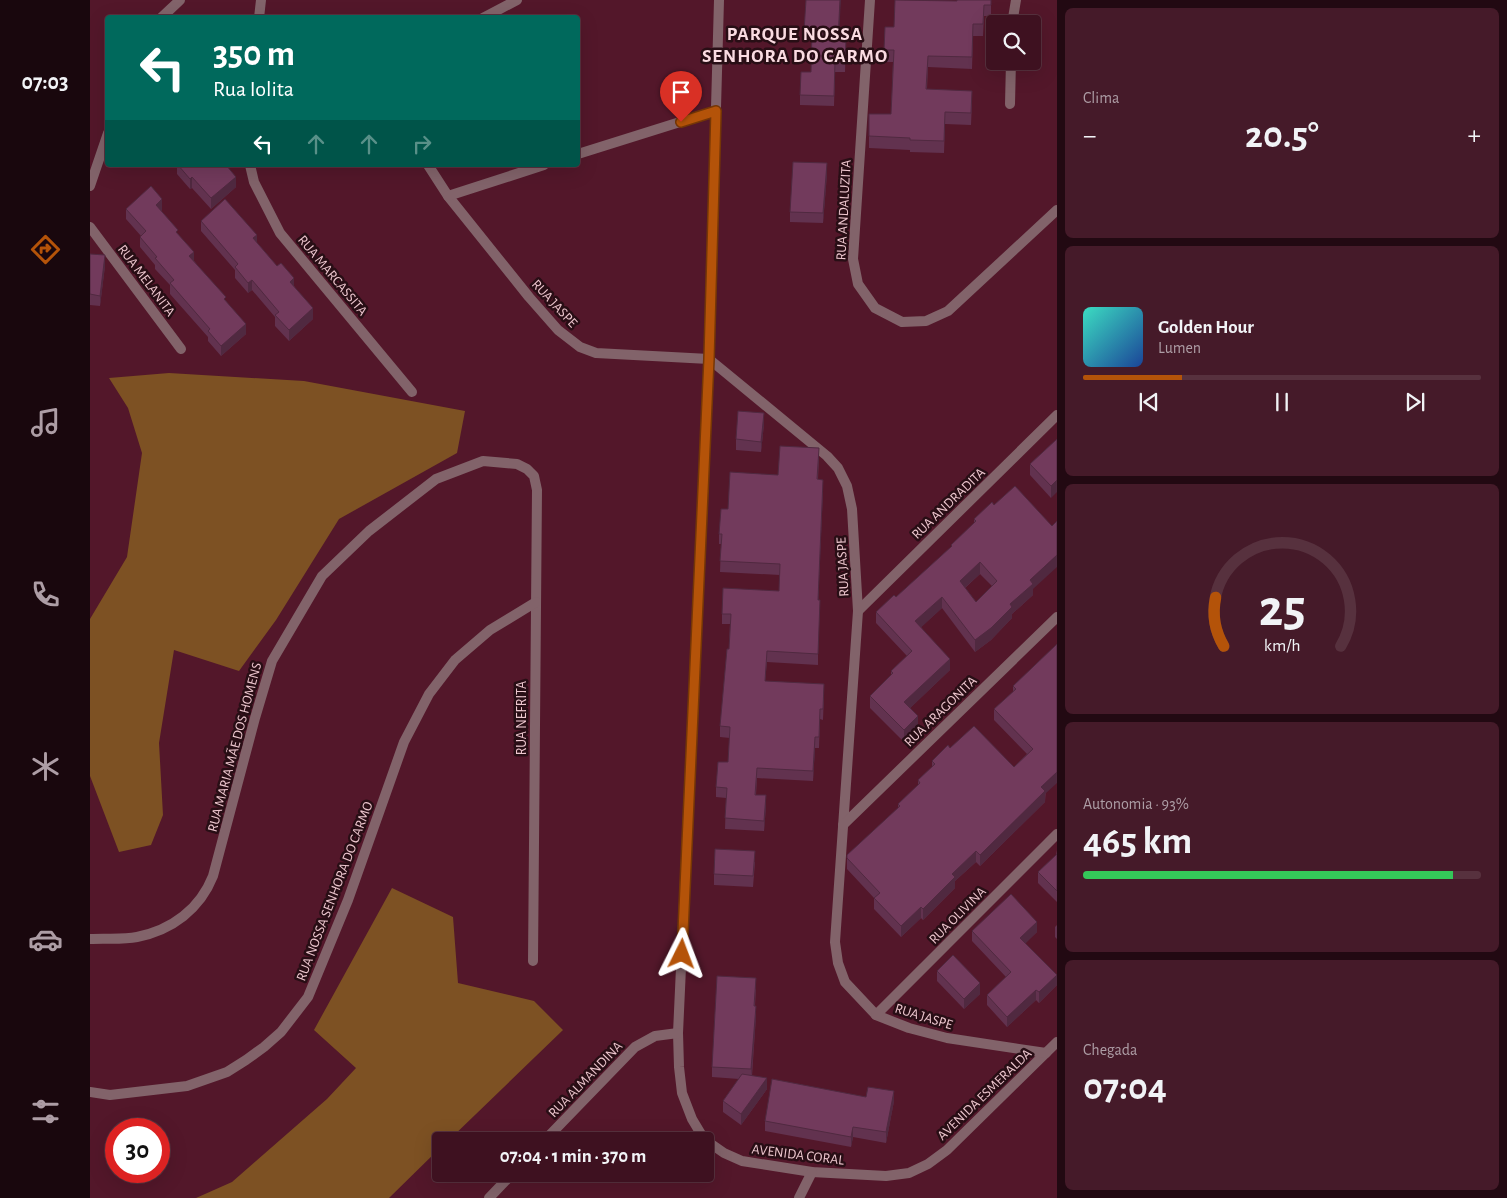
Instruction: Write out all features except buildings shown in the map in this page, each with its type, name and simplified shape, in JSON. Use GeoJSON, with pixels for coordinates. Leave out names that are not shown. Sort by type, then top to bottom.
{"type":"FeatureCollection","features":[{"type":"Feature","properties":{"kind":"street"},"geometry":{"type":"LineString","coordinates":[[164,15],[180,0]]}},
{"type":"Feature","properties":{"kind":"street"},"geometry":{"type":"LineString","coordinates":[[259,15],[261,0]]}},
{"type":"Feature","properties":{"kind":"street"},"geometry":{"type":"LineString","coordinates":[[489,15],[517,0]]}},
{"type":"Feature","properties":{"kind":"street","name":"AVENIDA CORAL"},"geometry":{"type":"LineString","coordinates":[[719,0],[709,359],[678,1033],[678,1067],[682,1093],[692,1120],[704,1139],[724,1153],[742,1161],[812,1172],[886,1176],[909,1173],[928,1164]]}},
{"type":"Feature","properties":{"kind":"street","name":"RUA ANDALUZITA"},"geometry":{"type":"LineString","coordinates":[[870,0],[853,259],[858,284],[875,308],[902,322],[926,321],[948,311],[1057,210]]}},
{"type":"Feature","properties":{"kind":"street"},"geometry":{"type":"LineString","coordinates":[[1014,15],[1016,0]]}},
{"type":"Feature","properties":{"kind":"street"},"geometry":{"type":"LineString","coordinates":[[1010,104],[1011,70]]}},
{"type":"Feature","properties":{"kind":"street"},"geometry":{"type":"LineString","coordinates":[[580,153],[716,111]]}},
{"type":"Feature","properties":{"kind":"street"},"geometry":{"type":"LineString","coordinates":[[90,186],[105,142]]}},
{"type":"Feature","properties":{"kind":"street","name":"RUA MARCASSITA"},"geometry":{"type":"LineString","coordinates":[[250,167],[254,182],[280,233],[412,392]]}},
{"type":"Feature","properties":{"kind":"street","name":"RUA JASPE"},"geometry":{"type":"LineString","coordinates":[[429,167],[448,196],[528,297],[558,330],[580,347],[596,353],[709,359],[827,456],[838,468],[847,486],[852,509],[858,611],[835,942],[838,963],[845,982],[876,1015],[909,1028],[947,1038],[1046,1053]]}},
{"type":"Feature","properties":{"kind":"street"},"geometry":{"type":"LineString","coordinates":[[448,196],[538,167]]}},
{"type":"Feature","properties":{"kind":"street","name":"RUA MELANITA"},"geometry":{"type":"LineString","coordinates":[[90,227],[181,349]]}},
{"type":"Feature","properties":{"kind":"street","name":"RUA ANDRADITA"},"geometry":{"type":"LineString","coordinates":[[858,611],[1057,415]]}},
{"type":"Feature","properties":{"kind":"street","name":"RUA MARIA MÃE DOS HOMENS"},"geometry":{"type":"LineString","coordinates":[[90,939],[137,937],[162,929],[185,916],[195,907],[209,887],[272,661],[322,576],[369,530],[436,479],[483,460],[517,464],[527,469],[534,476]]}},
{"type":"Feature","properties":{"kind":"street","name":"RUA NEFRITA"},"geometry":{"type":"LineString","coordinates":[[534,476],[537,490],[534,961]]}},
{"type":"Feature","properties":{"kind":"street","name":"RUA NOSSA SENHORA DO CARMO"},"geometry":{"type":"LineString","coordinates":[[90,1092],[110,1096],[187,1086],[208,1080],[246,1060],[281,1032],[308,997],[348,900],[404,742],[429,694],[455,660],[490,630],[536,602]]}},
{"type":"Feature","properties":{"kind":"street","name":"RUA ARAGONITA"},"geometry":{"type":"LineString","coordinates":[[843,825],[1057,617]]}},
{"type":"Feature","properties":{"kind":"street","name":"RUA OLIVINA"},"geometry":{"type":"LineString","coordinates":[[876,1015],[1057,834]]}},
{"type":"Feature","properties":{"kind":"street","name":"RUA ALMANDINA"},"geometry":{"type":"LineString","coordinates":[[553,1132],[635,1047],[655,1036],[678,1033]]}},
{"type":"Feature","properties":{"kind":"street","name":"AVENIDA ESMERALDA"},"geometry":{"type":"LineString","coordinates":[[928,1164],[947,1150],[1057,1042]]}},
{"type":"Feature","properties":{"kind":"street"},"geometry":{"type":"LineString","coordinates":[[799,1198],[812,1172]]}},
{"type":"Feature","properties":{"kind":"street"},"geometry":{"type":"LineString","coordinates":[[489,1198],[504,1182]]}},
{"type":"Feature","properties":{"kind":"shaded area"},"geometry":{"type":"Polygon","coordinates":[[[169,373],[304,381],[465,411],[457,453],[339,519],[276,620],[239,671],[174,650],[159,743],[163,815],[151,845],[119,852],[90,776],[90,619],[127,557],[142,453],[128,408],[109,378],[169,373]]]}},
{"type":"Feature","properties":{"kind":"shaded area"},"geometry":{"type":"Polygon","coordinates":[[[392,888],[453,917],[458,983],[534,1001],[563,1030],[457,1132],[432,1132],[432,1156],[389,1198],[196,1198],[232,1182],[327,1099],[356,1068],[314,1030],[392,888]]]}},
{"type":"Feature","properties":{"kind":"district","name":"PARQUE NOSSA SENHORA DO CARMO"},"geometry":{"type":"Point","coordinates":[795,44]}},
{"type":"Feature","properties":{"kind":"route"},"geometry":{"type":"LineString","coordinates":[[681,122],[716,111],[709,359],[682,954]]}}]}
